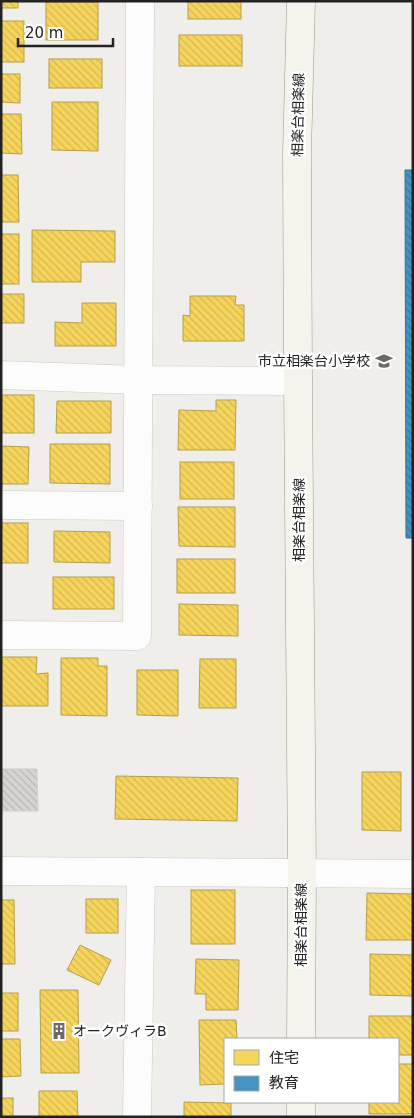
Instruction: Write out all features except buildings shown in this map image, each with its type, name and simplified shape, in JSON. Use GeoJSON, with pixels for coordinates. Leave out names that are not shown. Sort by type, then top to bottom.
{"type":"FeatureCollection","features":[{"type":"Feature","properties":{"kind":"main road","name":"相楽台相楽線"},"geometry":{"type":"LineString","coordinates":[[301,1],[298,153],[298,381],[302,873],[301,1038]]}},
{"type":"Feature","properties":{"kind":"main road"},"geometry":{"type":"LineString","coordinates":[[300,1117],[301,1103]]}},
{"type":"Feature","properties":{"kind":"street"},"geometry":{"type":"LineString","coordinates":[[1,635],[137,636],[140,1]]}},
{"type":"Feature","properties":{"kind":"street"},"geometry":{"type":"LineString","coordinates":[[1,375],[138,380],[298,381]]}},
{"type":"Feature","properties":{"kind":"street"},"geometry":{"type":"LineString","coordinates":[[1,505],[138,506]]}},
{"type":"Feature","properties":{"kind":"street"},"geometry":{"type":"LineString","coordinates":[[1,871],[413,874]]}},
{"type":"Feature","properties":{"kind":"street"},"geometry":{"type":"LineString","coordinates":[[137,1117],[141,872]]}},
{"type":"Feature","properties":{"kind":"place","name":"市立相楽台小学校"},"geometry":{"type":"Point","coordinates":[384,361]}},
{"type":"Feature","properties":{"kind":"place","name":"オークヴィラB"},"geometry":{"type":"Point","coordinates":[59,1031]}}]}
